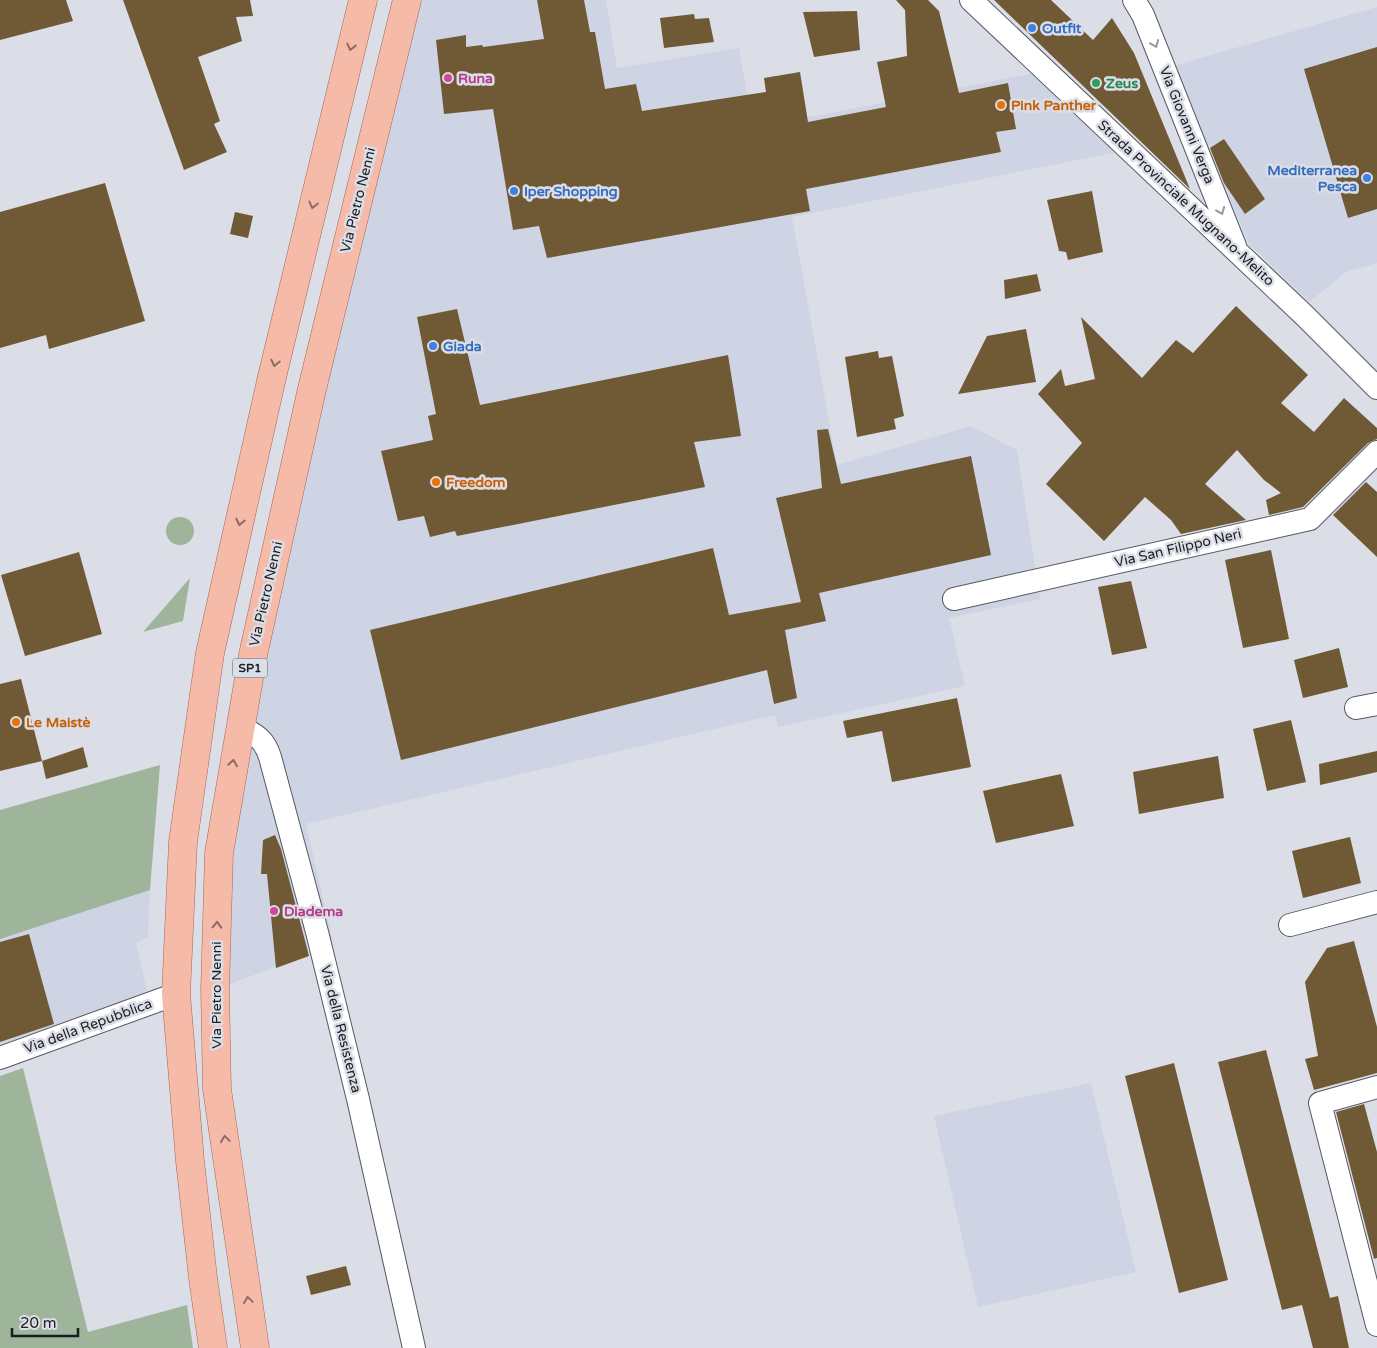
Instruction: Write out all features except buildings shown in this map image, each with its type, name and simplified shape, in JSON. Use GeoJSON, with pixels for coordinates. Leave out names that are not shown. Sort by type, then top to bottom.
{"type":"FeatureCollection","features":[{"type":"Feature","properties":{"kind":"main road"},"geometry":{"type":"LineString","coordinates":[[213,1348],[191,1171],[176,994],[183,842],[210,653],[272,377],[363,0]]}},
{"type":"Feature","properties":{"kind":"main road","name":"Via Pietro Nenni"},"geometry":{"type":"LineString","coordinates":[[255,1348],[217,1089],[215,1010],[219,853],[252,655],[312,389],[407,0]]}},
{"type":"Feature","properties":{"kind":"street","name":"Strada Provinciale Mugnano-Melito"},"geometry":{"type":"LineString","coordinates":[[971,0],[1238,252],[1377,388]]}},
{"type":"Feature","properties":{"kind":"street","name":"Via Giovanni Verga"},"geometry":{"type":"LineString","coordinates":[[1134,0],[1143,15],[1238,252]]}},
{"type":"Feature","properties":{"kind":"street","name":"Via San Filippo Neri"},"geometry":{"type":"LineString","coordinates":[[954,599],[1310,519],[1377,452]]}},
{"type":"Feature","properties":{"kind":"street","name":"Via della Resistenza"},"geometry":{"type":"LineString","coordinates":[[239,726],[261,738],[268,750],[318,932],[414,1348]]}},
{"type":"Feature","properties":{"kind":"street"},"geometry":{"type":"LineString","coordinates":[[1290,925],[1377,902]]}},
{"type":"Feature","properties":{"kind":"street","name":"Via della Repubblica"},"geometry":{"type":"LineString","coordinates":[[0,1058],[176,994]]}},
{"type":"Feature","properties":{"kind":"street"},"geometry":{"type":"LineString","coordinates":[[1377,1087],[1320,1103],[1377,1324]]}},
{"type":"Feature","properties":{"kind":"shaded area"},"geometry":{"type":"Polygon","coordinates":[[[419,0],[606,0],[617,68],[739,48],[753,128],[1035,73],[1118,152],[792,217],[837,465],[971,426],[1017,450],[1040,599],[949,618],[965,686],[778,727],[775,715],[306,824],[334,946],[221,987],[229,851],[254,711],[317,408],[419,0]]]}},
{"type":"Feature","properties":{"kind":"shaded area"},"geometry":{"type":"Polygon","coordinates":[[[1377,7],[1377,263],[1346,272],[1309,302],[1249,244],[1173,66],[1377,7]]]}},
{"type":"Feature","properties":{"kind":"shaded area"},"geometry":{"type":"Polygon","coordinates":[[[150,890],[148,937],[136,943],[147,990],[135,1001],[0,1045],[0,938],[150,890]]]}},
{"type":"Feature","properties":{"kind":"shaded area"},"geometry":{"type":"Polygon","coordinates":[[[1091,1083],[1136,1272],[978,1307],[934,1116],[1091,1083]]]}},
{"type":"Feature","properties":{"kind":"green space"},"geometry":{"type":"Polygon","coordinates":[[[180,517],[190,521],[194,531],[190,541],[180,545],[170,541],[166,531],[170,521],[180,517]]]}},
{"type":"Feature","properties":{"kind":"green space"},"geometry":{"type":"Polygon","coordinates":[[[190,578],[183,621],[143,632],[190,578]]]}},
{"type":"Feature","properties":{"kind":"green space"},"geometry":{"type":"Polygon","coordinates":[[[160,765],[150,890],[0,939],[0,810],[160,765]]]}},
{"type":"Feature","properties":{"kind":"green space"},"geometry":{"type":"Polygon","coordinates":[[[23,1068],[88,1332],[187,1305],[193,1348],[0,1348],[0,1076],[23,1068]]]}},
{"type":"Feature","properties":{"kind":"place","name":"Outfit"},"geometry":{"type":"Point","coordinates":[1032,28]}},
{"type":"Feature","properties":{"kind":"place","name":"Runa"},"geometry":{"type":"Point","coordinates":[448,78]}},
{"type":"Feature","properties":{"kind":"place","name":"Zeus"},"geometry":{"type":"Point","coordinates":[1096,83]}},
{"type":"Feature","properties":{"kind":"place","name":"Pink Panther"},"geometry":{"type":"Point","coordinates":[1001,105]}},
{"type":"Feature","properties":{"kind":"place","name":"Mediterranea Pesca"},"geometry":{"type":"Point","coordinates":[1367,178]}},
{"type":"Feature","properties":{"kind":"place","name":"Iper Shopping"},"geometry":{"type":"Point","coordinates":[514,191]}},
{"type":"Feature","properties":{"kind":"place","name":"Giada"},"geometry":{"type":"Point","coordinates":[433,346]}},
{"type":"Feature","properties":{"kind":"place","name":"Freedom"},"geometry":{"type":"Point","coordinates":[436,482]}},
{"type":"Feature","properties":{"kind":"place","name":"Le Maistè"},"geometry":{"type":"Point","coordinates":[16,722]}},
{"type":"Feature","properties":{"kind":"place","name":"Diadema"},"geometry":{"type":"Point","coordinates":[274,911]}}]}
